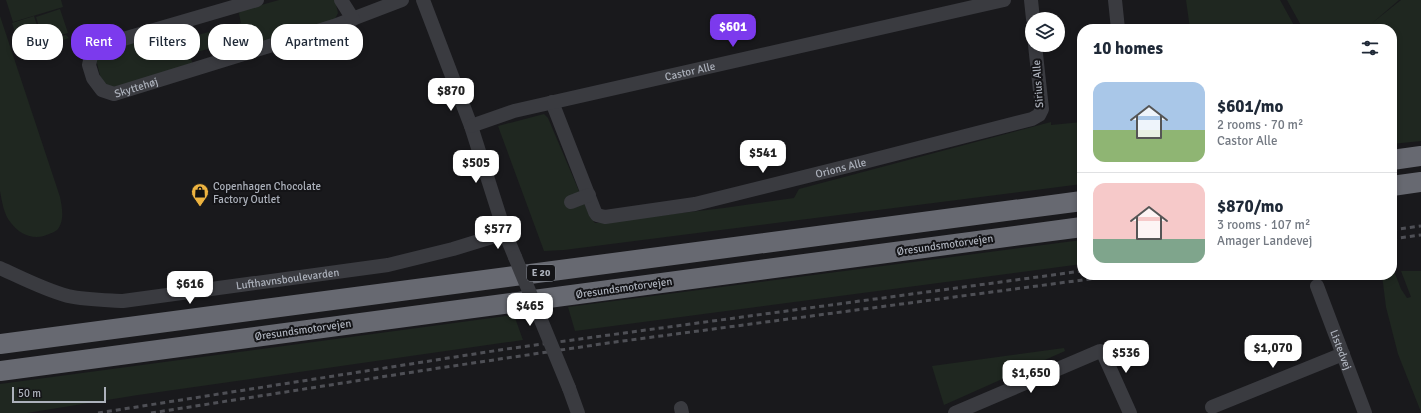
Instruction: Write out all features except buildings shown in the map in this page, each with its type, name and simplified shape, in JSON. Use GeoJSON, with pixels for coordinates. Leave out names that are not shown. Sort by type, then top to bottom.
{"type":"FeatureCollection","features":[{"type":"Feature","properties":{"kind":"highway"},"geometry":{"type":"LineString","coordinates":[[1397,159],[1421,156]]}},
{"type":"Feature","properties":{"kind":"highway"},"geometry":{"type":"LineString","coordinates":[[1397,185],[1421,182]]}},
{"type":"Feature","properties":{"kind":"highway","name":"E 20"},"geometry":{"type":"LineString","coordinates":[[0,344],[1077,202]]}},
{"type":"Feature","properties":{"kind":"highway","name":"Øresundsmotorvejen"},"geometry":{"type":"LineString","coordinates":[[0,371],[1077,228]]}},
{"type":"Feature","properties":{"kind":"street","name":"Skyttehøj"},"geometry":{"type":"LineString","coordinates":[[257,0],[97,48],[92,52],[89,65],[93,78],[102,90],[114,94],[299,38],[402,0]]}},
{"type":"Feature","properties":{"kind":"street"},"geometry":{"type":"LineString","coordinates":[[341,0],[353,19]]}},
{"type":"Feature","properties":{"kind":"street"},"geometry":{"type":"LineString","coordinates":[[423,0],[471,126],[505,233],[578,413]]}},
{"type":"Feature","properties":{"kind":"street","name":"Castor Alle"},"geometry":{"type":"LineString","coordinates":[[471,126],[514,111],[552,102],[1004,0]]}},
{"type":"Feature","properties":{"kind":"street"},"geometry":{"type":"LineString","coordinates":[[1031,0],[1032,12]]}},
{"type":"Feature","properties":{"kind":"street"},"geometry":{"type":"LineString","coordinates":[[1115,0],[1117,24]]}},
{"type":"Feature","properties":{"kind":"street","name":"Sirius Alle"},"geometry":{"type":"LineString","coordinates":[[1032,119],[1039,115],[1042,109],[1036,52]]}},
{"type":"Feature","properties":{"kind":"street","name":"Orions Alle"},"geometry":{"type":"LineString","coordinates":[[552,102],[597,215],[605,217],[695,204],[1032,119]]}},
{"type":"Feature","properties":{"kind":"street"},"geometry":{"type":"LineString","coordinates":[[571,202],[589,195]]}},
{"type":"Feature","properties":{"kind":"street","name":"Lufthavnsboulevarden"},"geometry":{"type":"LineString","coordinates":[[0,268],[40,286],[68,296],[124,301],[388,265],[453,249],[505,233]]}},
{"type":"Feature","properties":{"kind":"street","name":"Listedvej"},"geometry":{"type":"LineString","coordinates":[[1317,286],[1365,413]]}},
{"type":"Feature","properties":{"kind":"street"},"geometry":{"type":"LineString","coordinates":[[962,411],[1100,351],[1103,353],[1130,413]]}},
{"type":"Feature","properties":{"kind":"street"},"geometry":{"type":"LineString","coordinates":[[1212,407],[1343,354]]}},
{"type":"Feature","properties":{"kind":"shaded area"},"geometry":{"type":"Polygon","coordinates":[[[6,0],[61,0],[63,7],[13,22],[6,0]]]}},
{"type":"Feature","properties":{"kind":"shaded area"},"geometry":{"type":"Polygon","coordinates":[[[279,0],[335,0],[338,13],[335,19],[321,24],[271,24],[271,41],[263,44],[263,24],[237,24],[241,23],[239,14],[240,11],[279,0]]]}},
{"type":"Feature","properties":{"kind":"shaded area"},"geometry":{"type":"Polygon","coordinates":[[[1186,0],[1280,0],[1293,24],[1189,24],[1186,0]]]}},
{"type":"Feature","properties":{"kind":"shaded area"},"geometry":{"type":"Polygon","coordinates":[[[1287,0],[1399,0],[1371,24],[1300,24],[1287,0]]]}},
{"type":"Feature","properties":{"kind":"shaded area"},"geometry":{"type":"Polygon","coordinates":[[[1401,0],[1421,0],[1421,141],[1397,143],[1397,24],[1371,24],[1401,0]]]}},
{"type":"Feature","properties":{"kind":"shaded area"},"geometry":{"type":"Polygon","coordinates":[[[60,9],[68,33],[63,34],[63,24],[38,24],[36,17],[60,9]]]}},
{"type":"Feature","properties":{"kind":"shaded area"},"geometry":{"type":"Polygon","coordinates":[[[0,16],[12,52],[12,60],[15,60],[60,197],[62,205],[62,218],[60,226],[57,230],[44,236],[33,237],[23,234],[9,220],[4,208],[0,191],[0,16]]]}},
{"type":"Feature","properties":{"kind":"shaded area"},"geometry":{"type":"Polygon","coordinates":[[[34,16],[37,24],[12,24],[34,16]]]}},
{"type":"Feature","properties":{"kind":"shaded area"},"geometry":{"type":"Polygon","coordinates":[[[208,32],[208,49],[200,51],[200,34],[208,32]]]}},
{"type":"Feature","properties":{"kind":"shaded area"},"geometry":{"type":"Polygon","coordinates":[[[66,35],[69,38],[63,40],[63,36],[66,35]]]}},
{"type":"Feature","properties":{"kind":"shaded area"},"geometry":{"type":"Polygon","coordinates":[[[134,42],[134,60],[192,60],[193,66],[111,88],[105,85],[101,79],[97,60],[126,60],[126,44],[134,42]]]}},
{"type":"Feature","properties":{"kind":"shaded area"},"geometry":{"type":"Polygon","coordinates":[[[544,114],[548,118],[590,217],[595,223],[794,198],[799,189],[1051,122],[1051,125],[1077,122],[1077,185],[564,250],[544,251],[498,126],[544,114]]]}},
{"type":"Feature","properties":{"kind":"shaded area"},"geometry":{"type":"Polygon","coordinates":[[[1077,241],[1077,265],[575,331],[568,307],[1077,241]]]}},
{"type":"Feature","properties":{"kind":"shaded area"},"geometry":{"type":"Polygon","coordinates":[[[1401,271],[1421,271],[1421,412],[1398,354],[1386,307],[1383,280],[1397,280],[1397,279],[1407,298],[1411,297],[1401,271]]]}},
{"type":"Feature","properties":{"kind":"shaded area"},"geometry":{"type":"Polygon","coordinates":[[[514,315],[523,340],[138,395],[27,413],[0,413],[0,384],[514,315]]]}},
{"type":"Feature","properties":{"kind":"shaded area"},"geometry":{"type":"Polygon","coordinates":[[[1064,348],[1065,351],[944,405],[932,366],[1064,348]]]}},
{"type":"Feature","properties":{"kind":"railway"},"geometry":{"type":"LineString","coordinates":[[1397,229],[1421,226]]}},
{"type":"Feature","properties":{"kind":"railway"},"geometry":{"type":"LineString","coordinates":[[1397,238],[1421,235]]}},
{"type":"Feature","properties":{"kind":"railway"},"geometry":{"type":"LineString","coordinates":[[98,413],[506,349],[1077,272]]}},
{"type":"Feature","properties":{"kind":"railway"},"geometry":{"type":"LineString","coordinates":[[151,413],[608,343],[1082,280]]}},
{"type":"Feature","properties":{"kind":"place","name":"Copenhagen Chocolate Factory Outlet"},"geometry":{"type":"Point","coordinates":[200,207]}}]}
